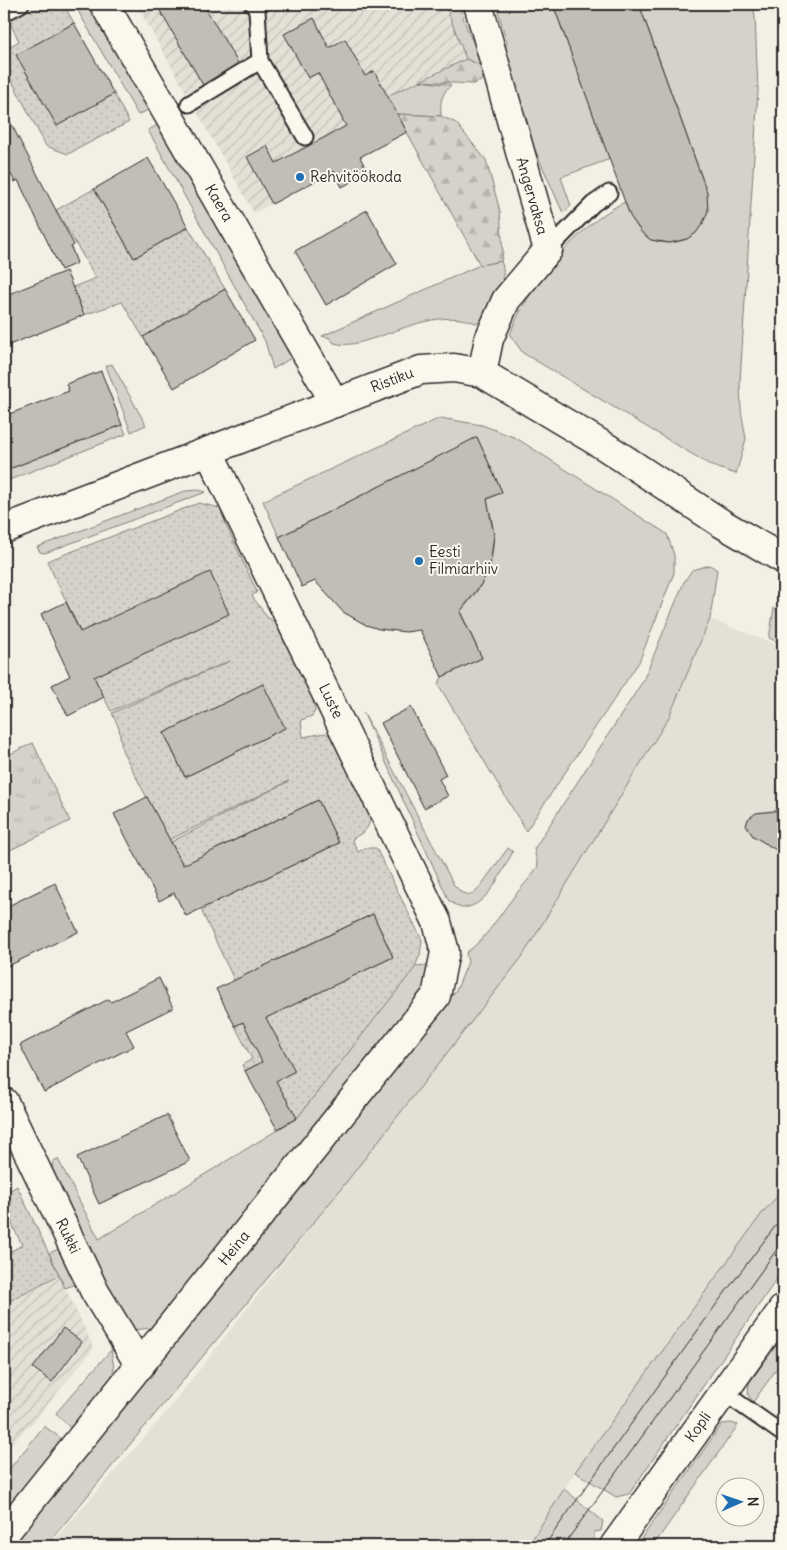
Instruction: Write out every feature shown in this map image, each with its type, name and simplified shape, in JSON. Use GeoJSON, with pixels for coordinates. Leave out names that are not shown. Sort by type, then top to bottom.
{"type":"FeatureCollection","features":[{"type":"Feature","properties":{"kind":"street","name":"Kaera"},"geometry":{"type":"LineString","coordinates":[[104,4],[335,403]]}},
{"type":"Feature","properties":{"kind":"street","name":"Angervaksa"},"geometry":{"type":"LineString","coordinates":[[478,4],[548,250],[506,300],[489,339],[482,373]]}},
{"type":"Feature","properties":{"kind":"street","name":"Ristiku"},"geometry":{"type":"LineString","coordinates":[[4,529],[420,370],[454,368],[482,373],[606,447],[721,522],[783,559]]}},
{"type":"Feature","properties":{"kind":"street","name":"Luste"},"geometry":{"type":"LineString","coordinates":[[209,452],[438,922],[445,952]]}},
{"type":"Feature","properties":{"kind":"street","name":"Heina"},"geometry":{"type":"LineString","coordinates":[[4,1534],[436,996],[445,952]]}},
{"type":"Feature","properties":{"kind":"street","name":"Rukki"},"geometry":{"type":"LineString","coordinates":[[4,1102],[95,1292],[140,1366]]}},
{"type":"Feature","properties":{"kind":"street","name":"Kopli"},"geometry":{"type":"LineString","coordinates":[[614,1546],[783,1309]]}},
{"type":"Feature","properties":{"kind":"lane"},"geometry":{"type":"LineString","coordinates":[[4,13],[21,4]]}},
{"type":"Feature","properties":{"kind":"lane"},"geometry":{"type":"LineString","coordinates":[[259,6],[260,61],[305,136]]}},
{"type":"Feature","properties":{"kind":"lane"},"geometry":{"type":"LineString","coordinates":[[189,104],[260,61]]}},
{"type":"Feature","properties":{"kind":"lane"},"geometry":{"type":"LineString","coordinates":[[548,250],[593,204],[609,193]]}},
{"type":"Feature","properties":{"kind":"lane"},"geometry":{"type":"LineString","coordinates":[[723,1392],[783,1434]]}},
{"type":"Feature","properties":{"kind":"shaded area"},"geometry":{"type":"Polygon","coordinates":[[[136,4],[445,4],[466,59],[388,96],[407,132],[254,213],[136,4]]]}},
{"type":"Feature","properties":{"kind":"shaded area"},"geometry":{"type":"Polygon","coordinates":[[[710,619],[783,647],[783,1190],[763,1212],[575,1472],[528,1546],[49,1546],[163,1416],[522,957],[669,717],[710,619]]]}},
{"type":"Feature","properties":{"kind":"shaded area"},"geometry":{"type":"Polygon","coordinates":[[[59,1275],[94,1348],[35,1420],[4,1451],[4,1303],[59,1275]]]}},
{"type":"Feature","properties":{"kind":"green space"},"geometry":{"type":"Polygon","coordinates":[[[35,4],[63,4],[74,23],[18,55],[58,125],[114,94],[129,122],[68,154],[46,146],[4,66],[4,50],[19,41],[8,19],[35,4]]]}},
{"type":"Feature","properties":{"kind":"green space"},"geometry":{"type":"Polygon","coordinates":[[[74,4],[89,4],[150,109],[138,115],[74,4]]]}},
{"type":"Feature","properties":{"kind":"green space"},"geometry":{"type":"Polygon","coordinates":[[[445,4],[459,4],[468,32],[487,68],[466,59],[445,4]]]}},
{"type":"Feature","properties":{"kind":"green space"},"geometry":{"type":"Polygon","coordinates":[[[496,4],[553,4],[610,159],[561,177],[571,206],[563,213],[520,116],[502,55],[507,43],[496,4]]]}},
{"type":"Feature","properties":{"kind":"green space"},"geometry":{"type":"Polygon","coordinates":[[[639,4],[753,4],[758,91],[740,381],[741,410],[746,439],[736,474],[712,466],[523,353],[510,335],[528,297],[557,258],[591,224],[608,211],[625,202],[629,213],[640,231],[647,237],[665,243],[675,242],[687,239],[707,192],[639,4]]]}},
{"type":"Feature","properties":{"kind":"green space"},"geometry":{"type":"Polygon","coordinates":[[[466,59],[487,68],[481,81],[473,84],[420,81],[466,59]]]}},
{"type":"Feature","properties":{"kind":"green space"},"geometry":{"type":"Polygon","coordinates":[[[420,81],[451,85],[442,99],[441,116],[397,114],[387,96],[420,81]]]}},
{"type":"Feature","properties":{"kind":"green space"},"geometry":{"type":"Polygon","coordinates":[[[397,114],[441,116],[456,123],[486,160],[500,211],[503,252],[501,261],[480,265],[397,114]]]}},
{"type":"Feature","properties":{"kind":"green space"},"geometry":{"type":"Polygon","coordinates":[[[160,124],[291,358],[273,369],[265,341],[148,130],[160,124]]]}},
{"type":"Feature","properties":{"kind":"green space"},"geometry":{"type":"Polygon","coordinates":[[[94,189],[134,258],[188,227],[225,289],[143,337],[122,302],[84,315],[73,287],[96,278],[56,210],[94,189]]]}},
{"type":"Feature","properties":{"kind":"green space"},"geometry":{"type":"Polygon","coordinates":[[[501,261],[503,276],[501,284],[481,322],[476,323],[451,318],[438,319],[349,344],[334,343],[330,338],[322,336],[480,265],[501,261]]]}},
{"type":"Feature","properties":{"kind":"green space"},"geometry":{"type":"Polygon","coordinates":[[[112,364],[146,425],[131,432],[106,366],[112,364]]]}},
{"type":"Feature","properties":{"kind":"green space"},"geometry":{"type":"Polygon","coordinates":[[[440,418],[482,425],[516,438],[667,534],[674,555],[674,573],[639,662],[526,831],[438,684],[442,677],[482,658],[460,611],[480,587],[487,574],[491,560],[493,530],[486,500],[502,492],[477,438],[279,537],[263,501],[440,418]]]}},
{"type":"Feature","properties":{"kind":"green space"},"geometry":{"type":"Polygon","coordinates":[[[122,425],[126,434],[4,482],[4,471],[122,425]]]}},
{"type":"Feature","properties":{"kind":"green space"},"geometry":{"type":"Polygon","coordinates":[[[199,490],[206,492],[45,553],[40,552],[37,547],[185,491],[199,490]]]}},
{"type":"Feature","properties":{"kind":"green space"},"geometry":{"type":"Polygon","coordinates":[[[199,503],[220,508],[257,592],[252,596],[267,617],[275,622],[313,699],[315,711],[312,716],[301,720],[303,737],[325,733],[333,737],[370,816],[367,828],[352,839],[358,852],[365,848],[376,848],[422,940],[420,955],[414,969],[297,1118],[282,1092],[277,1092],[261,1062],[245,1071],[242,1065],[252,1059],[235,1026],[252,1018],[202,912],[205,909],[171,842],[289,781],[169,840],[122,750],[119,728],[112,713],[230,661],[111,711],[78,647],[86,643],[47,561],[199,503]],[[263,685],[164,733],[185,777],[284,728],[263,685]],[[318,800],[218,848],[238,891],[339,843],[318,800]],[[373,914],[272,962],[292,1005],[393,957],[373,914]]]}},
{"type":"Feature","properties":{"kind":"green space"},"geometry":{"type":"Polygon","coordinates":[[[710,565],[717,570],[710,619],[669,717],[522,957],[333,1199],[46,1546],[8,1546],[307,1180],[457,989],[468,962],[466,953],[485,936],[535,871],[538,866],[534,849],[643,681],[684,582],[692,570],[710,565]]]}},
{"type":"Feature","properties":{"kind":"green space"},"geometry":{"type":"Polygon","coordinates":[[[774,608],[783,612],[783,645],[769,638],[774,608]]]}},
{"type":"Feature","properties":{"kind":"green space"},"geometry":{"type":"Polygon","coordinates":[[[363,712],[454,885],[462,893],[471,895],[477,891],[508,848],[513,852],[493,888],[479,902],[461,908],[449,901],[363,712]]]}},
{"type":"Feature","properties":{"kind":"green space"},"geometry":{"type":"Polygon","coordinates":[[[33,743],[70,821],[4,853],[4,757],[33,743]]]}},
{"type":"Feature","properties":{"kind":"green space"},"geometry":{"type":"Polygon","coordinates":[[[428,965],[424,986],[408,1011],[163,1319],[150,1328],[134,1330],[103,1288],[91,1253],[52,1169],[53,1161],[58,1159],[99,1239],[297,1118],[415,966],[428,965]]]}},
{"type":"Feature","properties":{"kind":"green space"},"geometry":{"type":"Polygon","coordinates":[[[17,1186],[59,1275],[4,1303],[4,1255],[22,1245],[4,1208],[4,1194],[17,1186]]]}},
{"type":"Feature","properties":{"kind":"green space"},"geometry":{"type":"Polygon","coordinates":[[[783,1190],[783,1270],[629,1494],[616,1497],[575,1472],[763,1212],[783,1190]]]}},
{"type":"Feature","properties":{"kind":"green space"},"geometry":{"type":"Polygon","coordinates":[[[64,1247],[80,1283],[65,1288],[49,1253],[64,1247]]]}},
{"type":"Feature","properties":{"kind":"green space"},"geometry":{"type":"Polygon","coordinates":[[[783,1336],[783,1360],[753,1402],[748,1394],[749,1383],[783,1336]]]}},
{"type":"Feature","properties":{"kind":"green space"},"geometry":{"type":"Polygon","coordinates":[[[111,1350],[114,1368],[110,1386],[74,1432],[56,1413],[111,1350]]]}},
{"type":"Feature","properties":{"kind":"green space"},"geometry":{"type":"Polygon","coordinates":[[[731,1423],[738,1425],[653,1546],[636,1546],[722,1424],[731,1423]]]}},
{"type":"Feature","properties":{"kind":"green space"},"geometry":{"type":"Polygon","coordinates":[[[44,1426],[63,1440],[4,1516],[4,1476],[44,1426]]]}},
{"type":"Feature","properties":{"kind":"green space"},"geometry":{"type":"Polygon","coordinates":[[[564,1489],[603,1521],[601,1531],[594,1532],[594,1541],[590,1546],[528,1546],[564,1489]]]}},
{"type":"Feature","properties":{"kind":"building"},"geometry":{"type":"Polygon","coordinates":[[[156,4],[203,4],[238,63],[203,85],[156,4]]]}},
{"type":"Feature","properties":{"kind":"building"},"geometry":{"type":"Polygon","coordinates":[[[553,4],[639,4],[707,192],[708,211],[703,223],[696,233],[687,239],[670,243],[651,240],[642,233],[630,216],[553,4]]]}},
{"type":"Feature","properties":{"kind":"building"},"geometry":{"type":"Polygon","coordinates":[[[314,18],[329,48],[345,39],[365,76],[374,71],[407,132],[360,157],[368,173],[342,187],[334,171],[272,204],[247,157],[267,146],[276,163],[346,126],[318,73],[308,78],[284,34],[314,18]]]}},
{"type":"Feature","properties":{"kind":"building"},"geometry":{"type":"Polygon","coordinates":[[[74,23],[114,94],[57,126],[16,55],[74,23]]]}},
{"type":"Feature","properties":{"kind":"building"},"geometry":{"type":"Polygon","coordinates":[[[4,110],[74,245],[71,247],[77,263],[61,270],[18,180],[15,182],[4,161],[4,110]]]}},
{"type":"Feature","properties":{"kind":"building"},"geometry":{"type":"Polygon","coordinates":[[[148,158],[188,227],[134,258],[94,189],[148,158]]]}},
{"type":"Feature","properties":{"kind":"building"},"geometry":{"type":"Polygon","coordinates":[[[367,210],[397,264],[326,305],[295,251],[367,210]]]}},
{"type":"Feature","properties":{"kind":"building"},"geometry":{"type":"Polygon","coordinates":[[[66,271],[84,315],[4,347],[4,296],[66,271]]]}},
{"type":"Feature","properties":{"kind":"building"},"geometry":{"type":"Polygon","coordinates":[[[225,289],[255,340],[174,388],[143,337],[225,289]]]}},
{"type":"Feature","properties":{"kind":"building"},"geometry":{"type":"Polygon","coordinates":[[[101,371],[122,425],[4,471],[4,416],[69,391],[66,384],[101,371]]]}},
{"type":"Feature","properties":{"kind":"building"},"geometry":{"type":"Polygon","coordinates":[[[477,437],[502,492],[487,499],[494,535],[490,565],[482,583],[460,612],[482,658],[442,677],[420,630],[406,632],[379,629],[366,625],[343,612],[315,581],[302,587],[279,537],[477,437]]]}},
{"type":"Feature","properties":{"kind":"building"},"geometry":{"type":"Polygon","coordinates":[[[210,572],[229,614],[94,677],[104,697],[68,716],[52,685],[70,676],[41,614],[66,602],[80,632],[210,572]]]}},
{"type":"Feature","properties":{"kind":"building"},"geometry":{"type":"Polygon","coordinates":[[[263,684],[285,728],[185,777],[164,733],[263,684]]]}},
{"type":"Feature","properties":{"kind":"building"},"geometry":{"type":"Polygon","coordinates":[[[411,707],[446,775],[439,779],[448,796],[424,808],[381,723],[411,707]]]}},
{"type":"Feature","properties":{"kind":"building"},"geometry":{"type":"Polygon","coordinates":[[[147,797],[183,865],[318,800],[339,843],[186,916],[174,893],[159,901],[114,814],[147,797]]]}},
{"type":"Feature","properties":{"kind":"building"},"geometry":{"type":"Polygon","coordinates":[[[783,810],[783,854],[753,836],[746,826],[748,819],[756,813],[783,810]]]}},
{"type":"Feature","properties":{"kind":"building"},"geometry":{"type":"Polygon","coordinates":[[[55,883],[78,932],[4,968],[4,908],[55,883]]]}},
{"type":"Feature","properties":{"kind":"building"},"geometry":{"type":"Polygon","coordinates":[[[373,914],[393,957],[266,1018],[295,1071],[276,1081],[297,1118],[277,1129],[245,1071],[262,1062],[243,1022],[235,1026],[216,989],[373,914]]]}},
{"type":"Feature","properties":{"kind":"building"},"geometry":{"type":"Polygon","coordinates":[[[159,978],[173,1008],[126,1031],[134,1046],[44,1092],[20,1045],[109,999],[111,1002],[159,978]]]}},
{"type":"Feature","properties":{"kind":"building"},"geometry":{"type":"Polygon","coordinates":[[[167,1115],[190,1161],[99,1204],[77,1157],[167,1115]]]}},
{"type":"Feature","properties":{"kind":"building"},"geometry":{"type":"Polygon","coordinates":[[[63,1328],[82,1342],[52,1382],[33,1368],[63,1328]]]}},
{"type":"Feature","properties":{"kind":"tram line"},"geometry":{"type":"LineString","coordinates":[[544,1546],[718,1302],[783,1216]]}},
{"type":"Feature","properties":{"kind":"tram line"},"geometry":{"type":"LineString","coordinates":[[563,1546],[783,1241]]}},
{"type":"Feature","properties":{"kind":"place","name":"Rehvitöökoda"},"geometry":{"type":"Point","coordinates":[300,177]}},
{"type":"Feature","properties":{"kind":"place","name":"Eesti Filmiarhiiv"},"geometry":{"type":"Point","coordinates":[419,561]}}]}
